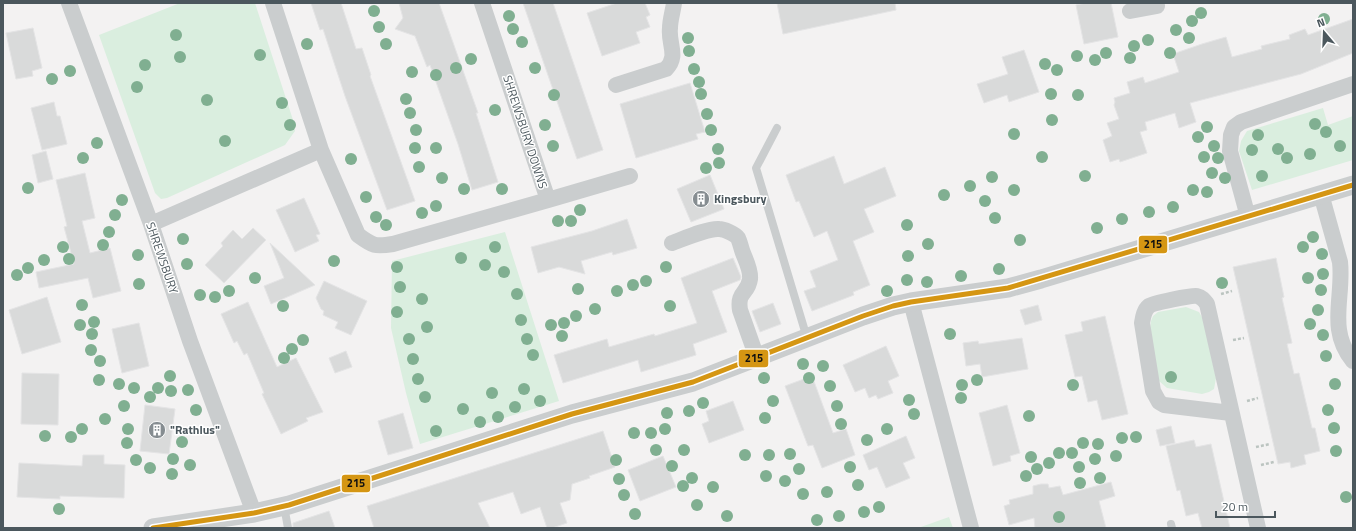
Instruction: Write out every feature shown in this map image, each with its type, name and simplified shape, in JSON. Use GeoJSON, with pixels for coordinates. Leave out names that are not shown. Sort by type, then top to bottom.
{"type":"FeatureCollection","features":[{"type":"Feature","properties":{"kind":"street","name":"SHREWSBURY"},"geometry":{"type":"LineString","coordinates":[[69,3],[151,224],[190,341],[254,513]]}},
{"type":"Feature","properties":{"kind":"street","name":"SHREWSBURY DOWNS"},"geometry":{"type":"LineString","coordinates":[[273,3],[321,150],[358,235],[368,243],[379,246],[393,244],[548,200],[482,3]]}},
{"type":"Feature","properties":{"kind":"street"},"geometry":{"type":"LineString","coordinates":[[616,86],[666,69],[672,64],[673,54],[669,29],[674,3]]}},
{"type":"Feature","properties":{"kind":"street"},"geometry":{"type":"LineString","coordinates":[[1130,11],[1157,6],[1156,3]]}},
{"type":"Feature","properties":{"kind":"street"},"geometry":{"type":"LineString","coordinates":[[1248,217],[1230,151],[1231,135],[1234,127],[1241,122],[1353,84]]}},
{"type":"Feature","properties":{"kind":"street"},"geometry":{"type":"LineString","coordinates":[[151,224],[321,150]]}},
{"type":"Feature","properties":{"kind":"street"},"geometry":{"type":"LineString","coordinates":[[548,200],[630,176]]}},
{"type":"Feature","properties":{"kind":"street"},"geometry":{"type":"LineString","coordinates":[[153,528],[254,513],[284,506],[572,414],[693,382],[863,316],[911,302],[1013,287],[1353,185]]}},
{"type":"Feature","properties":{"kind":"street"},"geometry":{"type":"LineString","coordinates":[[1321,194],[1340,262],[1341,273],[1337,323],[1341,341],[1348,355],[1353,361]]}},
{"type":"Feature","properties":{"kind":"street"},"geometry":{"type":"LineString","coordinates":[[672,243],[706,231],[719,229],[738,237],[750,272],[748,288],[740,296],[740,310],[757,358]]}},
{"type":"Feature","properties":{"kind":"street"},"geometry":{"type":"LineString","coordinates":[[1236,408],[1164,405],[1159,402],[1153,391],[1142,323],[1147,307],[1153,303],[1195,296],[1203,299],[1206,304],[1236,408],[1258,528]]}},
{"type":"Feature","properties":{"kind":"street"},"geometry":{"type":"LineString","coordinates":[[911,302],[972,528]]}},
{"type":"Feature","properties":{"kind":"lane"},"geometry":{"type":"LineString","coordinates":[[777,128],[756,168],[807,338]]}},
{"type":"Feature","properties":{"kind":"lane"},"geometry":{"type":"LineString","coordinates":[[284,506],[288,528]]}},
{"type":"Feature","properties":{"kind":"path"},"geometry":{"type":"LineString","coordinates":[[1217,295],[1232,291]]}},
{"type":"Feature","properties":{"kind":"path"},"geometry":{"type":"LineString","coordinates":[[1228,341],[1244,338]]}},
{"type":"Feature","properties":{"kind":"path"},"geometry":{"type":"LineString","coordinates":[[1236,408],[1258,398]]}},
{"type":"Feature","properties":{"kind":"path"},"geometry":{"type":"LineString","coordinates":[[1252,448],[1270,444]]}},
{"type":"Feature","properties":{"kind":"path"},"geometry":{"type":"LineString","coordinates":[[1256,466],[1274,462]]}},
{"type":"Feature","properties":{"kind":"green space"},"geometry":{"type":"Polygon","coordinates":[[[180,3],[255,3],[293,120],[295,131],[285,145],[167,198],[161,199],[155,193],[99,35],[180,3]]]}},
{"type":"Feature","properties":{"kind":"green space"},"geometry":{"type":"Polygon","coordinates":[[[1323,108],[1328,125],[1353,116],[1353,160],[1252,190],[1239,151],[1241,141],[1247,131],[1323,108]]]}},
{"type":"Feature","properties":{"kind":"green space"},"geometry":{"type":"Polygon","coordinates":[[[505,232],[559,401],[420,444],[406,393],[391,328],[392,261],[505,232]]]}},
{"type":"Feature","properties":{"kind":"green space"},"geometry":{"type":"Polygon","coordinates":[[[1186,307],[1199,312],[1203,319],[1216,378],[1214,389],[1202,394],[1167,388],[1159,381],[1150,330],[1151,321],[1153,316],[1158,312],[1186,307]]]}},
{"type":"Feature","properties":{"kind":"green space"},"geometry":{"type":"Polygon","coordinates":[[[949,517],[953,528],[918,528],[949,517]]]}},
{"type":"Feature","properties":{"kind":"building"},"geometry":{"type":"Polygon","coordinates":[[[311,3],[341,3],[356,49],[362,48],[371,75],[370,76],[415,201],[387,210],[345,96],[323,29],[320,30],[311,3]]]}},
{"type":"Feature","properties":{"kind":"building"},"geometry":{"type":"Polygon","coordinates":[[[399,3],[439,3],[478,113],[476,113],[498,182],[472,190],[458,144],[430,65],[427,67],[415,36],[395,29],[403,18],[399,3]]]}},
{"type":"Feature","properties":{"kind":"building"},"geometry":{"type":"Polygon","coordinates":[[[523,3],[553,3],[603,150],[577,159],[523,3]]]}},
{"type":"Feature","properties":{"kind":"building"},"geometry":{"type":"Polygon","coordinates":[[[617,3],[645,3],[650,15],[646,17],[650,27],[636,32],[640,43],[602,56],[587,13],[617,3]]]}},
{"type":"Feature","properties":{"kind":"building"},"geometry":{"type":"Polygon","coordinates":[[[777,3],[895,3],[896,10],[783,34],[777,3]]]}},
{"type":"Feature","properties":{"kind":"building"},"geometry":{"type":"Polygon","coordinates":[[[1086,3],[1111,3],[1118,37],[1084,44],[1076,5],[1086,3]]]}},
{"type":"Feature","properties":{"kind":"building"},"geometry":{"type":"Polygon","coordinates":[[[1353,19],[1353,53],[1301,74],[1190,103],[1196,122],[1179,128],[1175,113],[1145,122],[1147,130],[1140,132],[1147,153],[1120,162],[1119,159],[1110,162],[1103,140],[1112,136],[1107,123],[1119,119],[1114,105],[1114,98],[1130,93],[1127,82],[1143,77],[1145,83],[1179,72],[1173,54],[1226,37],[1232,57],[1262,49],[1261,46],[1290,39],[1289,35],[1305,29],[1308,35],[1353,19]]]}},
{"type":"Feature","properties":{"kind":"building"},"geometry":{"type":"Polygon","coordinates":[[[33,28],[42,68],[32,71],[33,76],[16,79],[6,33],[33,28]]]}},
{"type":"Feature","properties":{"kind":"building"},"geometry":{"type":"Polygon","coordinates":[[[1024,50],[1039,92],[1009,102],[1007,95],[984,103],[977,84],[1008,74],[1002,57],[1024,50]]]}},
{"type":"Feature","properties":{"kind":"building"},"geometry":{"type":"Polygon","coordinates":[[[690,83],[705,132],[696,134],[698,139],[636,158],[620,104],[690,83]]]}},
{"type":"Feature","properties":{"kind":"building"},"geometry":{"type":"Polygon","coordinates":[[[54,102],[57,116],[60,116],[67,144],[42,150],[31,108],[54,102]]]}},
{"type":"Feature","properties":{"kind":"building"},"geometry":{"type":"Polygon","coordinates":[[[46,151],[53,179],[38,183],[32,155],[46,151]]]}},
{"type":"Feature","properties":{"kind":"building"},"geometry":{"type":"Polygon","coordinates":[[[834,156],[844,184],[885,167],[896,196],[864,209],[874,232],[853,241],[870,285],[853,292],[854,295],[812,311],[804,291],[816,287],[810,271],[838,260],[827,231],[814,237],[799,201],[796,202],[786,175],[834,156]]]}},
{"type":"Feature","properties":{"kind":"building"},"geometry":{"type":"Polygon","coordinates":[[[85,173],[95,218],[82,221],[90,253],[110,248],[121,291],[93,298],[88,278],[39,288],[36,272],[74,264],[64,227],[67,226],[56,180],[85,173]]]}},
{"type":"Feature","properties":{"kind":"building","name":"Kingsbury"},"geometry":{"type":"Polygon","coordinates":[[[710,175],[724,209],[691,222],[677,189],[710,175]]]}},
{"type":"Feature","properties":{"kind":"building"},"geometry":{"type":"Polygon","coordinates":[[[304,198],[320,234],[316,235],[319,241],[295,252],[276,210],[304,198]]]}},
{"type":"Feature","properties":{"kind":"building"},"geometry":{"type":"Polygon","coordinates":[[[627,219],[637,248],[613,255],[612,252],[581,261],[585,274],[559,267],[538,273],[531,247],[592,231],[627,219]]]}},
{"type":"Feature","properties":{"kind":"building"},"geometry":{"type":"Polygon","coordinates":[[[253,228],[266,240],[224,283],[205,265],[223,246],[221,243],[233,230],[242,239],[253,228]]]}},
{"type":"Feature","properties":{"kind":"building"},"geometry":{"type":"Polygon","coordinates":[[[270,243],[315,285],[271,304],[264,286],[284,278],[270,243]]]}},
{"type":"Feature","properties":{"kind":"building"},"geometry":{"type":"Polygon","coordinates":[[[733,258],[741,277],[740,280],[712,291],[727,332],[693,344],[696,355],[641,372],[638,360],[563,383],[554,355],[607,339],[609,347],[654,334],[655,336],[697,323],[681,278],[733,258]]]}},
{"type":"Feature","properties":{"kind":"building"},"geometry":{"type":"Polygon","coordinates":[[[1276,258],[1284,297],[1282,298],[1292,343],[1287,344],[1294,374],[1299,373],[1312,428],[1315,428],[1320,451],[1304,455],[1306,464],[1291,468],[1290,462],[1278,464],[1233,267],[1276,258]]]}},
{"type":"Feature","properties":{"kind":"building"},"geometry":{"type":"Polygon","coordinates":[[[324,281],[367,301],[351,335],[335,328],[338,322],[323,315],[324,311],[321,309],[316,298],[324,281]]]}},
{"type":"Feature","properties":{"kind":"building"},"geometry":{"type":"Polygon","coordinates":[[[47,297],[61,342],[22,354],[9,310],[47,297]]]}},
{"type":"Feature","properties":{"kind":"building"},"geometry":{"type":"Polygon","coordinates":[[[248,302],[277,367],[296,358],[323,412],[306,418],[308,421],[281,434],[262,394],[264,393],[247,353],[244,355],[237,341],[234,343],[221,314],[248,302]]]}},
{"type":"Feature","properties":{"kind":"building"},"geometry":{"type":"Polygon","coordinates":[[[773,303],[781,324],[760,332],[752,311],[773,303]]]}},
{"type":"Feature","properties":{"kind":"building"},"geometry":{"type":"Polygon","coordinates":[[[1038,305],[1042,320],[1025,325],[1020,310],[1038,305]]]}},
{"type":"Feature","properties":{"kind":"building"},"geometry":{"type":"Polygon","coordinates":[[[1105,316],[1128,414],[1102,420],[1097,400],[1088,402],[1082,376],[1075,377],[1065,335],[1083,331],[1081,322],[1105,316]]]}},
{"type":"Feature","properties":{"kind":"building"},"geometry":{"type":"Polygon","coordinates":[[[139,323],[149,366],[122,373],[112,329],[139,323]]]}},
{"type":"Feature","properties":{"kind":"building"},"geometry":{"type":"Polygon","coordinates":[[[1022,338],[1028,369],[982,377],[980,364],[966,366],[963,343],[978,341],[979,344],[1022,338]]]}},
{"type":"Feature","properties":{"kind":"building"},"geometry":{"type":"Polygon","coordinates":[[[886,346],[899,376],[888,381],[893,393],[878,399],[876,395],[869,398],[865,388],[855,392],[843,365],[886,346]]]}},
{"type":"Feature","properties":{"kind":"building"},"geometry":{"type":"Polygon","coordinates":[[[346,351],[352,367],[335,373],[329,358],[346,351]]]}},
{"type":"Feature","properties":{"kind":"building"},"geometry":{"type":"Polygon","coordinates":[[[22,373],[59,374],[58,425],[21,424],[22,373]]]}},
{"type":"Feature","properties":{"kind":"building"},"geometry":{"type":"Polygon","coordinates":[[[812,376],[833,433],[846,429],[855,455],[822,468],[813,445],[808,446],[785,386],[812,376]]]}},
{"type":"Feature","properties":{"kind":"building"},"geometry":{"type":"Polygon","coordinates":[[[733,401],[744,430],[709,443],[702,424],[709,421],[706,411],[733,401]]]}},
{"type":"Feature","properties":{"kind":"building","name":"\"Rathlus\""},"geometry":{"type":"Polygon","coordinates":[[[145,405],[175,409],[169,454],[140,451],[145,405]]]}},
{"type":"Feature","properties":{"kind":"building"},"geometry":{"type":"Polygon","coordinates":[[[1007,405],[1020,453],[1010,456],[1011,461],[993,466],[979,413],[1007,405]]]}},
{"type":"Feature","properties":{"kind":"building"},"geometry":{"type":"Polygon","coordinates":[[[403,413],[413,448],[388,455],[378,421],[403,413]]]}},
{"type":"Feature","properties":{"kind":"building"},"geometry":{"type":"Polygon","coordinates":[[[1171,426],[1175,443],[1160,446],[1156,430],[1171,426]]]}},
{"type":"Feature","properties":{"kind":"building"},"geometry":{"type":"Polygon","coordinates":[[[603,431],[615,467],[572,484],[570,500],[560,503],[567,523],[552,528],[547,528],[540,507],[521,514],[513,492],[478,503],[490,528],[374,528],[367,506],[603,431]]]}},
{"type":"Feature","properties":{"kind":"building"},"geometry":{"type":"Polygon","coordinates":[[[906,436],[915,458],[903,463],[910,478],[886,488],[877,467],[869,470],[863,455],[906,436]]]}},
{"type":"Feature","properties":{"kind":"building"},"geometry":{"type":"Polygon","coordinates":[[[1194,440],[1196,447],[1211,444],[1230,528],[1202,528],[1198,513],[1186,516],[1180,490],[1177,491],[1166,446],[1194,440]]]}},
{"type":"Feature","properties":{"kind":"building"},"geometry":{"type":"Polygon","coordinates":[[[83,455],[104,455],[104,464],[125,465],[124,498],[60,496],[60,499],[17,497],[19,463],[82,466],[83,455]]]}},
{"type":"Feature","properties":{"kind":"building"},"geometry":{"type":"Polygon","coordinates":[[[663,456],[676,487],[640,501],[628,470],[663,456]]]}},
{"type":"Feature","properties":{"kind":"building"},"geometry":{"type":"Polygon","coordinates":[[[1111,482],[1115,496],[1099,501],[1106,528],[1035,528],[1034,518],[1009,525],[1004,506],[1010,504],[1009,500],[1033,494],[1033,486],[1048,484],[1049,488],[1060,486],[1063,495],[1111,482]]]}},
{"type":"Feature","properties":{"kind":"building"},"geometry":{"type":"Polygon","coordinates":[[[329,511],[335,528],[293,528],[293,523],[329,511]]]}},
{"type":"Feature","properties":{"kind":"transit line","name":"215"},"geometry":{"type":"LineString","coordinates":[[153,528],[254,513],[289,505],[572,414],[693,382],[863,316],[893,306],[1008,288],[1353,185]]}},
{"type":"Feature","properties":{"kind":"place","name":"Kingsbury"},"geometry":{"type":"Point","coordinates":[701,199]}},
{"type":"Feature","properties":{"kind":"place","name":"\"Rathlus\""},"geometry":{"type":"Point","coordinates":[157,430]}}]}
